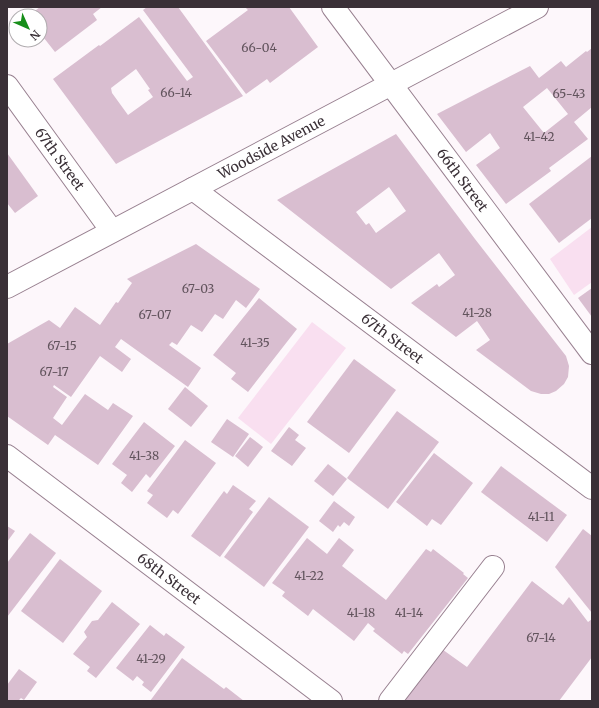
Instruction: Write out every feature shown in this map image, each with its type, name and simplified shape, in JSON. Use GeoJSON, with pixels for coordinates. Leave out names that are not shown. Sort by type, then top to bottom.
{"type":"FeatureCollection","features":[{"type":"Feature","properties":{"kind":"street","name":"66th Street"},"geometry":{"type":"LineString","coordinates":[[333,7],[592,353]]}},
{"type":"Feature","properties":{"kind":"street","name":"Woodside Avenue"},"geometry":{"type":"LineString","coordinates":[[7,287],[536,7]]}},
{"type":"Feature","properties":{"kind":"street","name":"67th Street"},"geometry":{"type":"LineString","coordinates":[[7,86],[112,231]]}},
{"type":"Feature","properties":{"kind":"street","name":"67th Street"},"geometry":{"type":"LineString","coordinates":[[193,189],[592,488]]}},
{"type":"Feature","properties":{"kind":"street","name":"68th Street"},"geometry":{"type":"LineString","coordinates":[[7,456],[331,701]]}},
{"type":"Feature","properties":{"kind":"street"},"geometry":{"type":"LineString","coordinates":[[390,701],[493,566]]}},
{"type":"Feature","properties":{"kind":"shaded area"},"geometry":{"type":"Polygon","coordinates":[[[592,227],[592,282],[574,295],[550,259],[592,227]]]}},
{"type":"Feature","properties":{"kind":"shaded area"},"geometry":{"type":"Polygon","coordinates":[[[312,322],[346,348],[271,444],[238,418],[312,322]]]}},
{"type":"Feature","properties":{"kind":"building"},"geometry":{"type":"Polygon","coordinates":[[[102,7],[93,14],[97,20],[55,52],[48,43],[48,8],[39,8],[102,7]]]}},
{"type":"Feature","properties":{"kind":"building"},"geometry":{"type":"Polygon","coordinates":[[[147,7],[178,7],[243,96],[116,164],[53,79],[139,17],[187,81],[193,77],[143,10],[147,7]],[[136,69],[111,88],[112,93],[128,115],[153,97],[148,90],[150,89],[136,69]]]}},
{"type":"Feature","properties":{"kind":"building"},"geometry":{"type":"Polygon","coordinates":[[[245,7],[289,7],[318,47],[270,83],[267,79],[246,94],[206,41],[248,10],[245,7]]]}},
{"type":"Feature","properties":{"kind":"building"},"geometry":{"type":"Polygon","coordinates":[[[592,48],[592,107],[574,122],[588,139],[549,168],[551,171],[506,204],[476,165],[500,148],[490,133],[466,152],[437,114],[530,66],[539,78],[561,61],[566,67],[586,51],[587,52],[592,48]],[[547,88],[523,107],[544,133],[568,114],[547,88]]]}},
{"type":"Feature","properties":{"kind":"building"},"geometry":{"type":"Polygon","coordinates":[[[396,134],[566,356],[569,366],[568,377],[564,384],[556,391],[549,394],[541,394],[531,391],[476,350],[490,340],[477,321],[456,337],[411,303],[437,284],[439,287],[455,275],[439,253],[391,289],[277,200],[396,134]],[[389,187],[356,212],[366,225],[369,223],[376,233],[406,211],[389,187]]]}},
{"type":"Feature","properties":{"kind":"building"},"geometry":{"type":"Polygon","coordinates":[[[7,153],[38,196],[15,213],[7,203],[7,153]]]}},
{"type":"Feature","properties":{"kind":"building"},"geometry":{"type":"Polygon","coordinates":[[[592,156],[592,218],[559,243],[529,204],[592,156]]]}},
{"type":"Feature","properties":{"kind":"building"},"geometry":{"type":"Polygon","coordinates":[[[196,244],[260,289],[246,308],[236,300],[223,319],[215,314],[202,332],[191,325],[177,345],[172,342],[169,345],[201,368],[188,387],[121,339],[115,347],[131,359],[122,372],[100,356],[71,397],[54,385],[53,387],[67,397],[53,418],[62,425],[85,394],[108,410],[113,403],[133,416],[98,465],[55,435],[48,445],[7,416],[7,344],[49,320],[60,328],[75,307],[100,325],[116,302],[118,303],[132,283],[127,279],[196,244]]]}},
{"type":"Feature","properties":{"kind":"building"},"geometry":{"type":"Polygon","coordinates":[[[592,288],[592,317],[578,298],[592,288]]]}},
{"type":"Feature","properties":{"kind":"building"},"geometry":{"type":"Polygon","coordinates":[[[259,298],[297,329],[248,392],[231,379],[236,373],[213,355],[259,298]]]}},
{"type":"Feature","properties":{"kind":"building"},"geometry":{"type":"Polygon","coordinates":[[[354,359],[396,390],[349,453],[307,422],[354,359]]]}},
{"type":"Feature","properties":{"kind":"building"},"geometry":{"type":"Polygon","coordinates":[[[185,387],[208,406],[191,427],[168,409],[185,387]]]}},
{"type":"Feature","properties":{"kind":"building"},"geometry":{"type":"Polygon","coordinates":[[[397,411],[439,442],[388,509],[347,478],[397,411]]]}},
{"type":"Feature","properties":{"kind":"building"},"geometry":{"type":"Polygon","coordinates":[[[227,419],[249,434],[233,457],[211,442],[227,419]]]}},
{"type":"Feature","properties":{"kind":"building"},"geometry":{"type":"Polygon","coordinates":[[[144,422],[175,446],[150,478],[146,474],[132,492],[121,483],[127,475],[112,464],[144,422]]]}},
{"type":"Feature","properties":{"kind":"building"},"geometry":{"type":"Polygon","coordinates":[[[289,427],[299,435],[295,440],[306,448],[292,466],[271,451],[289,427]]]}},
{"type":"Feature","properties":{"kind":"building"},"geometry":{"type":"Polygon","coordinates":[[[250,437],[263,447],[248,467],[235,456],[250,437]]]}},
{"type":"Feature","properties":{"kind":"building"},"geometry":{"type":"Polygon","coordinates":[[[185,440],[216,463],[178,514],[173,510],[167,518],[147,503],[153,495],[147,491],[185,440]]]}},
{"type":"Feature","properties":{"kind":"building"},"geometry":{"type":"Polygon","coordinates":[[[434,453],[473,483],[441,525],[432,519],[427,526],[396,502],[434,453]]]}},
{"type":"Feature","properties":{"kind":"building"},"geometry":{"type":"Polygon","coordinates":[[[328,464],[347,479],[333,496],[314,481],[328,464]]]}},
{"type":"Feature","properties":{"kind":"building"},"geometry":{"type":"Polygon","coordinates":[[[501,466],[567,515],[547,542],[481,492],[501,466]]]}},
{"type":"Feature","properties":{"kind":"building"},"geometry":{"type":"Polygon","coordinates":[[[233,485],[256,501],[249,509],[253,512],[220,557],[191,536],[224,491],[227,494],[233,485]]]}},
{"type":"Feature","properties":{"kind":"building"},"geometry":{"type":"Polygon","coordinates":[[[269,497],[309,527],[264,587],[224,557],[269,497]]]}},
{"type":"Feature","properties":{"kind":"building"},"geometry":{"type":"Polygon","coordinates":[[[334,501],[355,517],[349,526],[344,522],[340,527],[338,525],[333,532],[319,521],[334,501]]]}},
{"type":"Feature","properties":{"kind":"building"},"geometry":{"type":"Polygon","coordinates":[[[7,526],[15,531],[7,542],[7,526]]]}},
{"type":"Feature","properties":{"kind":"building"},"geometry":{"type":"Polygon","coordinates":[[[583,529],[592,536],[592,613],[555,567],[583,529]]]}},
{"type":"Feature","properties":{"kind":"building"},"geometry":{"type":"Polygon","coordinates":[[[30,533],[56,553],[7,617],[7,563],[30,533]]]}},
{"type":"Feature","properties":{"kind":"building"},"geometry":{"type":"Polygon","coordinates":[[[307,538],[327,554],[339,538],[354,550],[342,566],[386,600],[426,549],[431,552],[433,549],[464,573],[463,574],[468,578],[408,654],[404,651],[402,654],[373,631],[375,629],[368,623],[354,641],[313,609],[308,616],[282,596],[285,592],[272,583],[307,538]]]}},
{"type":"Feature","properties":{"kind":"building"},"geometry":{"type":"Polygon","coordinates":[[[60,559],[102,591],[63,643],[21,611],[60,559]]]}},
{"type":"Feature","properties":{"kind":"building"},"geometry":{"type":"Polygon","coordinates":[[[532,581],[563,605],[569,597],[588,622],[592,619],[592,657],[559,701],[399,701],[439,647],[467,667],[532,581]]]}},
{"type":"Feature","properties":{"kind":"building"},"geometry":{"type":"Polygon","coordinates":[[[112,602],[140,624],[96,678],[87,671],[90,667],[73,654],[87,637],[84,632],[92,621],[98,620],[112,602]]]}},
{"type":"Feature","properties":{"kind":"building"},"geometry":{"type":"Polygon","coordinates":[[[150,625],[164,636],[166,633],[185,647],[151,692],[142,685],[144,682],[137,676],[133,681],[116,668],[150,625]]]}},
{"type":"Feature","properties":{"kind":"building"},"geometry":{"type":"Polygon","coordinates":[[[182,658],[224,689],[226,687],[244,701],[150,701],[182,658]]]}},
{"type":"Feature","properties":{"kind":"building"},"geometry":{"type":"Polygon","coordinates":[[[19,669],[37,682],[24,700],[21,698],[18,701],[7,701],[7,685],[19,669]]]}}]}
